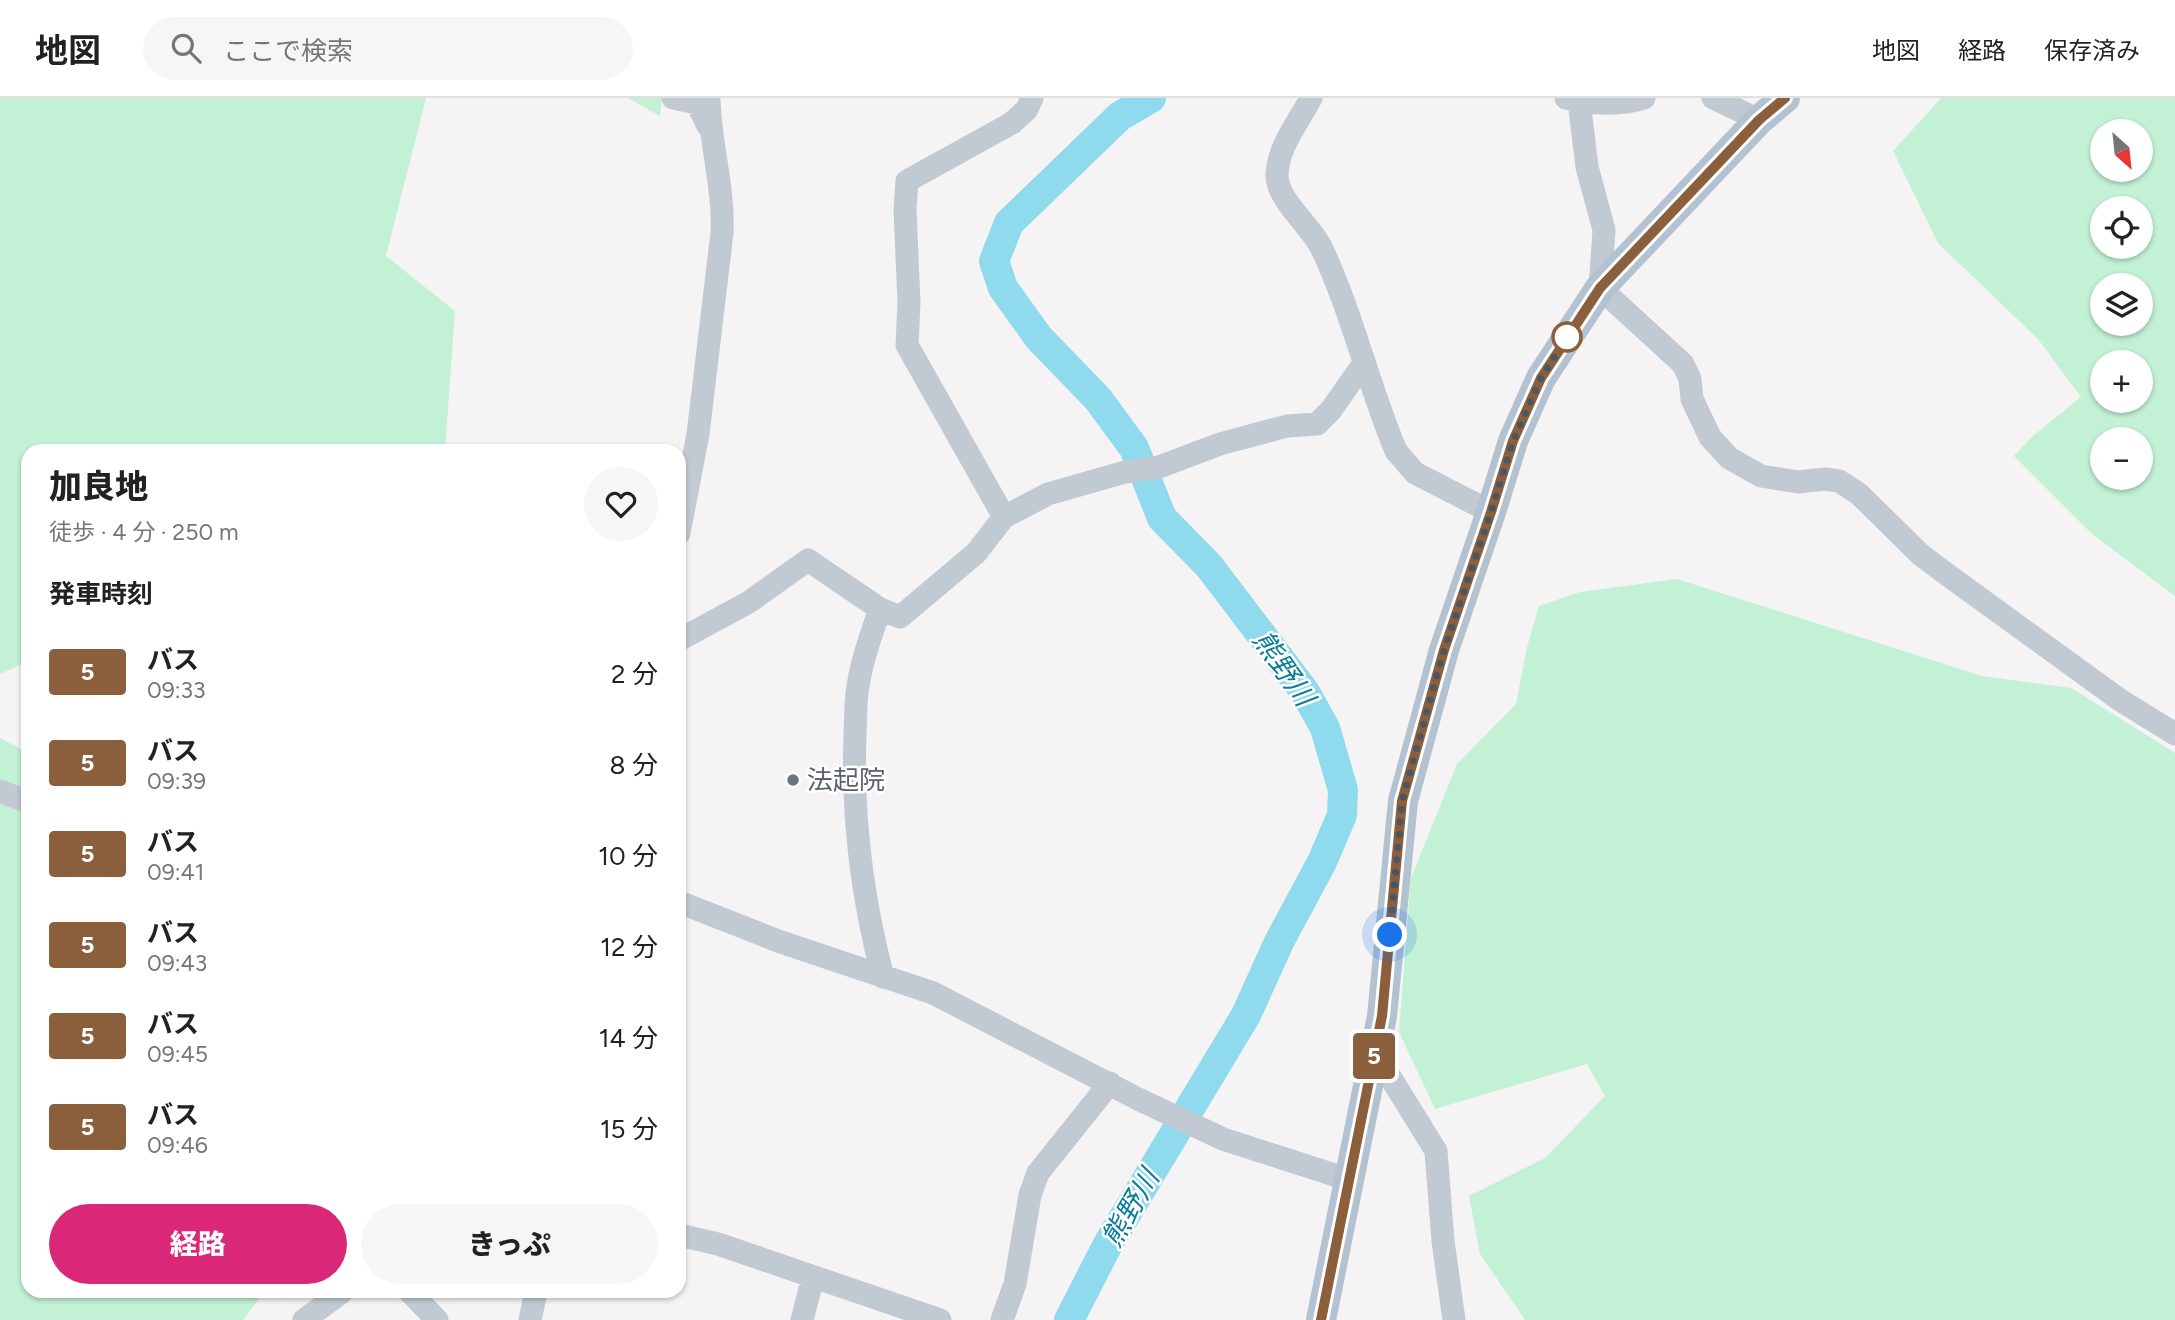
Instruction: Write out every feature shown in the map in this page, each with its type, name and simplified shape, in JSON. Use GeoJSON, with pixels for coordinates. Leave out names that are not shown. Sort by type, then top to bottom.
{"type":"FeatureCollection","features":[{"type":"Feature","properties":{"kind":"main road"},"geometry":{"type":"LineString","coordinates":[[1321,1320],[1382,1016],[1402,801],[1444,650],[1513,441],[1541,378],[1600,288],[1759,120],[1785,98]]}},
{"type":"Feature","properties":{"kind":"street"},"geometry":{"type":"LineString","coordinates":[[673,98],[696,103],[709,128]]}},
{"type":"Feature","properties":{"kind":"street"},"geometry":{"type":"LineString","coordinates":[[686,497],[698,434],[722,233],[723,204],[709,128],[709,98]]}},
{"type":"Feature","properties":{"kind":"street"},"geometry":{"type":"LineString","coordinates":[[1004,517],[907,345],[909,303],[905,209],[907,181],[1012,123],[1027,109],[1032,98]]}},
{"type":"Feature","properties":{"kind":"street"},"geometry":{"type":"LineString","coordinates":[[1311,98],[1281,150],[1277,177],[1290,207],[1317,239],[1333,271],[1396,452],[1415,473],[1491,512]]}},
{"type":"Feature","properties":{"kind":"street"},"geometry":{"type":"LineString","coordinates":[[1644,98],[1630,103],[1572,100],[1604,230],[1600,288],[1683,364],[1692,399],[1710,437],[1729,458],[1761,476],[1798,482],[1825,479],[1839,481],[1859,494],[1921,555],[2120,700],[2175,734]]}},
{"type":"Feature","properties":{"kind":"street"},"geometry":{"type":"LineString","coordinates":[[1713,98],[1759,120]]}},
{"type":"Feature","properties":{"kind":"street"},"geometry":{"type":"LineString","coordinates":[[686,636],[750,602],[808,560],[880,609],[900,617],[976,553],[1004,517],[1048,494],[1125,472],[1159,467],[1220,444],[1287,426],[1317,424],[1331,410],[1364,363]]}},
{"type":"Feature","properties":{"kind":"street"},"geometry":{"type":"LineString","coordinates":[[880,609],[857,688],[853,774],[869,925],[883,977]]}},
{"type":"Feature","properties":{"kind":"street"},"geometry":{"type":"LineString","coordinates":[[0,791],[21,799]]}},
{"type":"Feature","properties":{"kind":"street"},"geometry":{"type":"LineString","coordinates":[[686,905],[778,942],[933,993],[1223,1139],[1350,1180]]}},
{"type":"Feature","properties":{"kind":"street"},"geometry":{"type":"LineString","coordinates":[[1373,1059],[1384,1067],[1436,1151],[1443,1241],[1454,1320]]}},
{"type":"Feature","properties":{"kind":"street"},"geometry":{"type":"LineString","coordinates":[[1002,1320],[1015,1284],[1030,1195],[1038,1173],[1110,1083]]}},
{"type":"Feature","properties":{"kind":"street"},"geometry":{"type":"LineString","coordinates":[[686,1237],[718,1244],[940,1320]]}},
{"type":"Feature","properties":{"kind":"street"},"geometry":{"type":"LineString","coordinates":[[802,1320],[813,1277]]}},
{"type":"Feature","properties":{"kind":"street"},"geometry":{"type":"LineString","coordinates":[[304,1320],[334,1298]]}},
{"type":"Feature","properties":{"kind":"street"},"geometry":{"type":"LineString","coordinates":[[416,1298],[437,1320]]}},
{"type":"Feature","properties":{"kind":"street"},"geometry":{"type":"LineString","coordinates":[[530,1320],[535,1298]]}},
{"type":"Feature","properties":{"kind":"green space"},"geometry":{"type":"Polygon","coordinates":[[[0,98],[426,98],[386,256],[455,311],[446,444],[21,444],[21,664],[0,674],[0,98]]]}},
{"type":"Feature","properties":{"kind":"green space"},"geometry":{"type":"Polygon","coordinates":[[[628,98],[662,98],[660,116],[628,98]]]}},
{"type":"Feature","properties":{"kind":"green space"},"geometry":{"type":"Polygon","coordinates":[[[1941,98],[2175,98],[2175,596],[2092,534],[2014,456],[2034,435],[2081,397],[2038,339],[1938,243],[1893,151],[1941,98]]]}},
{"type":"Feature","properties":{"kind":"green space"},"geometry":{"type":"Polygon","coordinates":[[[1677,579],[1982,676],[2071,688],[2175,753],[2175,1320],[1525,1320],[1480,1254],[1469,1196],[1545,1158],[1605,1096],[1587,1064],[1435,1109],[1399,1032],[1411,878],[1457,764],[1516,704],[1527,647],[1539,606],[1580,592],[1677,579]]]}},
{"type":"Feature","properties":{"kind":"green space"},"geometry":{"type":"Polygon","coordinates":[[[0,738],[21,749],[21,1298],[260,1298],[243,1320],[0,1320],[0,738]]]}},
{"type":"Feature","properties":{"kind":"waterway","name":"熊野川"},"geometry":{"type":"LineString","coordinates":[[1069,1320],[1108,1244],[1246,1015],[1279,942],[1322,862],[1342,815],[1343,790],[1325,728],[1305,692],[1209,566],[1162,518],[1134,448],[1098,399],[1039,338],[1003,288],[994,261],[1009,223],[1120,116],[1151,98]]}},
{"type":"Feature","properties":{"kind":"bus line","name":"5"},"geometry":{"type":"LineString","coordinates":[[1321,1320],[1382,1016],[1402,801],[1444,650],[1513,441],[1541,378],[1600,288],[1759,120],[1785,98]]}},
{"type":"Feature","properties":{"kind":"place","name":"法起院"},"geometry":{"type":"Point","coordinates":[793,780]}},
{"type":"Feature","properties":{"kind":"route"},"geometry":{"type":"LineString","coordinates":[[1390,935],[1402,801],[1444,650],[1513,441],[1541,378],[1567,337]]}}]}
